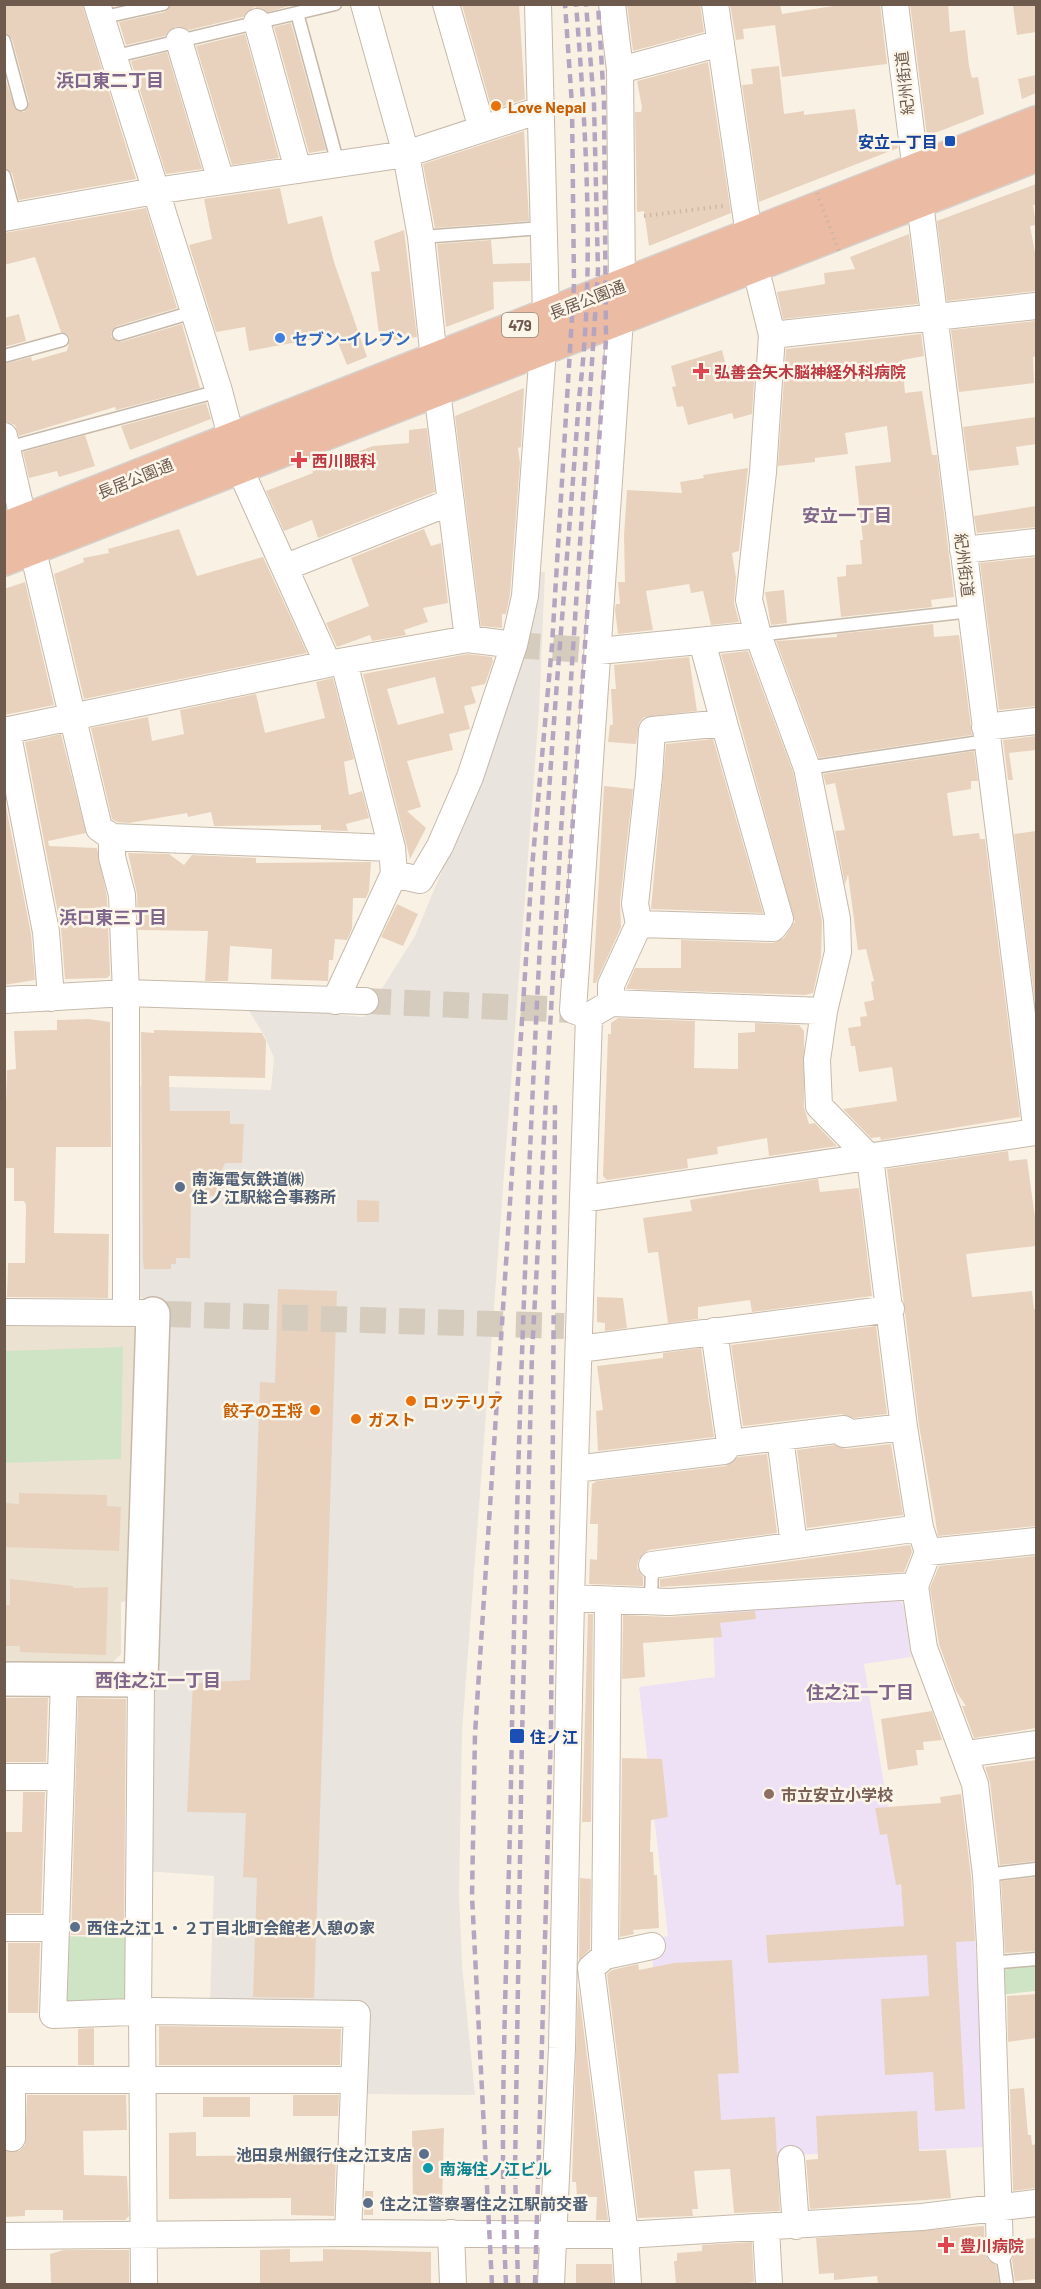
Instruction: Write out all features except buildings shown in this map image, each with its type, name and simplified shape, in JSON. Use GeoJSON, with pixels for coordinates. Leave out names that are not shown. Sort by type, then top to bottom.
{"type":"FeatureCollection","features":[{"type":"Feature","properties":{"kind":"highway","name":"長居公園通"},"geometry":{"type":"LineString","coordinates":[[917,187],[1036,123]]}},
{"type":"Feature","properties":{"kind":"highway","name":"長居公園通"},"geometry":{"type":"LineString","coordinates":[[15,525],[235,453],[435,375],[546,315],[622,286],[752,250],[917,187],[1036,155]]}},
{"type":"Feature","properties":{"kind":"highway","name":"長居公園通"},"geometry":{"type":"LineString","coordinates":[[435,375],[543,349],[620,319],[752,250]]}},
{"type":"Feature","properties":{"kind":"street"},"geometry":{"type":"LineString","coordinates":[[364,4],[406,154],[421,237],[435,375],[468,639]]}},
{"type":"Feature","properties":{"kind":"street"},"geometry":{"type":"LineString","coordinates":[[446,4],[482,129]]}},
{"type":"Feature","properties":{"kind":"street"},"geometry":{"type":"LineString","coordinates":[[537,4],[546,315]]}},
{"type":"Feature","properties":{"kind":"street"},"geometry":{"type":"LineString","coordinates":[[612,4],[620,70],[619,219],[622,286]]}},
{"type":"Feature","properties":{"kind":"street"},"geometry":{"type":"LineString","coordinates":[[716,4],[744,204],[772,336],[763,472],[749,600],[758,635],[807,768],[837,919],[838,952],[824,1011],[817,1060],[819,1106],[870,1158],[891,1309],[904,1426],[920,1528],[928,1552],[915,1586],[924,1648],[966,1754],[975,1784],[986,1875],[1000,2251]]}},
{"type":"Feature","properties":{"kind":"street","name":"紀州街道"},"geometry":{"type":"LineString","coordinates":[[895,4],[1036,1126]]}},
{"type":"Feature","properties":{"kind":"street"},"geometry":{"type":"LineString","coordinates":[[98,11],[219,391],[235,453],[286,567],[336,663],[392,848],[394,874],[335,1001]]}},
{"type":"Feature","properties":{"kind":"street"},"geometry":{"type":"LineString","coordinates":[[257,22],[298,170]]}},
{"type":"Feature","properties":{"kind":"street"},"geometry":{"type":"LineString","coordinates":[[179,41],[221,181]]}},
{"type":"Feature","properties":{"kind":"street"},"geometry":{"type":"LineString","coordinates":[[620,70],[721,43]]}},
{"type":"Feature","properties":{"kind":"street"},"geometry":{"type":"LineString","coordinates":[[10,217],[155,191],[406,154],[540,110]]}},
{"type":"Feature","properties":{"kind":"street"},"geometry":{"type":"LineString","coordinates":[[772,336],[1036,306]]}},
{"type":"Feature","properties":{"kind":"street"},"geometry":{"type":"LineString","coordinates":[[620,319],[573,1010],[824,1011]]}},
{"type":"Feature","properties":{"kind":"street"},"geometry":{"type":"LineString","coordinates":[[394,874],[420,880],[440,846],[470,777],[514,645],[525,596],[543,349]]}},
{"type":"Feature","properties":{"kind":"street"},"geometry":{"type":"LineString","coordinates":[[6,442],[15,525],[72,717],[99,828],[112,837],[392,848]]}},
{"type":"Feature","properties":{"kind":"street"},"geometry":{"type":"LineString","coordinates":[[286,567],[451,502]]}},
{"type":"Feature","properties":{"kind":"street"},"geometry":{"type":"LineString","coordinates":[[963,550],[1036,542]]}},
{"type":"Feature","properties":{"kind":"street"},"geometry":{"type":"LineString","coordinates":[[599,651],[758,635]]}},
{"type":"Feature","properties":{"kind":"street"},"geometry":{"type":"LineString","coordinates":[[51,998],[46,932],[15,827],[6,730],[336,663],[468,639],[514,645]]}},
{"type":"Feature","properties":{"kind":"street"},"geometry":{"type":"LineString","coordinates":[[639,924],[773,928],[780,919],[702,641]]}},
{"type":"Feature","properties":{"kind":"street"},"geometry":{"type":"LineString","coordinates":[[986,734],[1036,721]]}},
{"type":"Feature","properties":{"kind":"street"},"geometry":{"type":"LineString","coordinates":[[551,2284],[562,2049],[575,1469],[574,1334],[600,1009],[639,924],[635,904],[652,730],[724,723]]}},
{"type":"Feature","properties":{"kind":"street"},"geometry":{"type":"LineString","coordinates":[[112,837],[112,857],[122,895],[126,993],[148,1313],[141,1680],[140,2013],[144,2284]]}},
{"type":"Feature","properties":{"kind":"street"},"geometry":{"type":"LineString","coordinates":[[4,1000],[126,993],[365,1001]]}},
{"type":"Feature","properties":{"kind":"street"},"geometry":{"type":"LineString","coordinates":[[583,1199],[1036,1132]]}},
{"type":"Feature","properties":{"kind":"street"},"geometry":{"type":"LineString","coordinates":[[574,1334],[714,1331],[891,1309]]}},
{"type":"Feature","properties":{"kind":"street"},"geometry":{"type":"LineString","coordinates":[[4,1312],[148,1313]]}},
{"type":"Feature","properties":{"kind":"street"},"geometry":{"type":"LineString","coordinates":[[714,1331],[730,1443]]}},
{"type":"Feature","properties":{"kind":"street"},"geometry":{"type":"LineString","coordinates":[[575,1469],[724,1450],[730,1443],[844,1430],[844,1434],[904,1426]]}},
{"type":"Feature","properties":{"kind":"street"},"geometry":{"type":"LineString","coordinates":[[780,1437],[794,1545]]}},
{"type":"Feature","properties":{"kind":"street"},"geometry":{"type":"LineString","coordinates":[[652,1564],[920,1528]]}},
{"type":"Feature","properties":{"kind":"street"},"geometry":{"type":"LineString","coordinates":[[928,1552],[1036,1541]]}},
{"type":"Feature","properties":{"kind":"street"},"geometry":{"type":"LineString","coordinates":[[571,1598],[651,1601],[915,1586]]}},
{"type":"Feature","properties":{"kind":"street"},"geometry":{"type":"LineString","coordinates":[[605,1956],[608,1600]]}},
{"type":"Feature","properties":{"kind":"street"},"geometry":{"type":"LineString","coordinates":[[4,1679],[141,1680]]}},
{"type":"Feature","properties":{"kind":"street"},"geometry":{"type":"LineString","coordinates":[[64,1680],[53,2015],[155,2011],[357,2014],[348,2233]]}},
{"type":"Feature","properties":{"kind":"street"},"geometry":{"type":"LineString","coordinates":[[966,1754],[1036,1744]]}},
{"type":"Feature","properties":{"kind":"street"},"geometry":{"type":"LineString","coordinates":[[4,1777],[60,1777]]}},
{"type":"Feature","properties":{"kind":"street"},"geometry":{"type":"LineString","coordinates":[[4,1928],[56,1928]]}},
{"type":"Feature","properties":{"kind":"street"},"geometry":{"type":"LineString","coordinates":[[628,2284],[625,2235],[591,1968],[605,1956],[652,1946]]}},
{"type":"Feature","properties":{"kind":"street"},"geometry":{"type":"LineString","coordinates":[[12,2138],[8,2080],[354,2080]]}},
{"type":"Feature","properties":{"kind":"street"},"geometry":{"type":"LineString","coordinates":[[791,2159],[796,2226]]}},
{"type":"Feature","properties":{"kind":"street"},"geometry":{"type":"LineString","coordinates":[[4,2236],[348,2233],[625,2235],[922,2217],[1036,2203]]}},
{"type":"Feature","properties":{"kind":"street"},"geometry":{"type":"LineString","coordinates":[[766,2228],[769,2284]]}},
{"type":"Feature","properties":{"kind":"street"},"geometry":{"type":"LineString","coordinates":[[451,2233],[453,2284]]}},
{"type":"Feature","properties":{"kind":"lane"},"geometry":{"type":"LineString","coordinates":[[98,11],[163,4]]}},
{"type":"Feature","properties":{"kind":"lane"},"geometry":{"type":"LineString","coordinates":[[112,57],[335,4]]}},
{"type":"Feature","properties":{"kind":"lane"},"geometry":{"type":"LineString","coordinates":[[297,14],[338,164]]}},
{"type":"Feature","properties":{"kind":"lane"},"geometry":{"type":"LineString","coordinates":[[4,41],[21,104]]}},
{"type":"Feature","properties":{"kind":"lane"},"geometry":{"type":"LineString","coordinates":[[4,176],[10,217]]}},
{"type":"Feature","properties":{"kind":"lane"},"geometry":{"type":"LineString","coordinates":[[421,237],[543,228]]}},
{"type":"Feature","properties":{"kind":"lane"},"geometry":{"type":"LineString","coordinates":[[119,334],[193,312]]}},
{"type":"Feature","properties":{"kind":"lane"},"geometry":{"type":"LineString","coordinates":[[4,356],[62,340]]}},
{"type":"Feature","properties":{"kind":"lane"},"geometry":{"type":"LineString","coordinates":[[6,442],[219,391]]}},
{"type":"Feature","properties":{"kind":"lane"},"geometry":{"type":"LineString","coordinates":[[758,635],[971,611]]}},
{"type":"Feature","properties":{"kind":"lane"},"geometry":{"type":"LineString","coordinates":[[807,768],[986,734]]}},
{"type":"Feature","properties":{"kind":"lane"},"geometry":{"type":"LineString","coordinates":[[651,1601],[652,1564]]}},
{"type":"Feature","properties":{"kind":"lane"},"geometry":{"type":"LineString","coordinates":[[986,1875],[1036,1869]]}},
{"type":"Feature","properties":{"kind":"lane"},"geometry":{"type":"LineString","coordinates":[[990,1964],[1036,1959]]}},
{"type":"Feature","properties":{"kind":"lane"},"geometry":{"type":"LineString","coordinates":[[1000,2251],[1002,2251],[1007,2284]]}},
{"type":"Feature","properties":{"kind":"path"},"geometry":{"type":"LineString","coordinates":[[817,193],[839,251]]}},
{"type":"Feature","properties":{"kind":"path"},"geometry":{"type":"LineString","coordinates":[[619,219],[744,204]]}},
{"type":"Feature","properties":{"kind":"shaded area"},"geometry":{"type":"Polygon","coordinates":[[[534,572],[545,572],[539,711],[462,1732],[459,1895],[462,1965],[475,2095],[362,2094],[363,2008],[210,2003],[214,1876],[145,1871],[164,1303],[146,1302],[138,1295],[137,1086],[271,1090],[274,1058],[264,1035],[246,1006],[364,1017],[415,936],[462,822],[534,572]]]}},
{"type":"Feature","properties":{"kind":"shaded area"},"geometry":{"type":"Polygon","coordinates":[[[4,1323],[130,1324],[138,1331],[127,1601],[121,1602],[121,1654],[112,1663],[5,1663],[4,1323]]]}},
{"type":"Feature","properties":{"kind":"shaded area","name":"市立安立小学校"},"geometry":{"type":"Polygon","coordinates":[[[900,1598],[904,1608],[911,1657],[864,1664],[904,1904],[973,1901],[987,2147],[667,2160],[651,1940],[668,1936],[639,1687],[715,1677],[712,1605],[900,1598]]]}},
{"type":"Feature","properties":{"kind":"green space"},"geometry":{"type":"Polygon","coordinates":[[[123,1347],[121,1459],[5,1463],[5,1351],[123,1347]]]}},
{"type":"Feature","properties":{"kind":"green space"},"geometry":{"type":"Polygon","coordinates":[[[62,1936],[132,1938],[130,2010],[59,2010],[62,1936]]]}},
{"type":"Feature","properties":{"kind":"green space"},"geometry":{"type":"Polygon","coordinates":[[[1036,1964],[1036,1991],[998,1995],[997,1969],[1036,1964]]]}},
{"type":"Feature","properties":{"kind":"tunnel"},"geometry":{"type":"LineString","coordinates":[[514,645],[599,651]]}},
{"type":"Feature","properties":{"kind":"tunnel"},"geometry":{"type":"LineString","coordinates":[[365,1001],[573,1010]]}},
{"type":"Feature","properties":{"kind":"tunnel"},"geometry":{"type":"LineString","coordinates":[[165,1314],[564,1326]]}},
{"type":"Feature","properties":{"kind":"railway"},"geometry":{"type":"LineString","coordinates":[[492,2284],[472,1896],[475,1734],[532,868],[552,645],[574,284],[572,105],[565,4]]}},
{"type":"Feature","properties":{"kind":"railway"},"geometry":{"type":"LineString","coordinates":[[506,2284],[503,2159],[504,2033],[527,1212],[548,812],[587,301],[586,151],[576,4]]}},
{"type":"Feature","properties":{"kind":"railway"},"geometry":{"type":"LineString","coordinates":[[518,2284],[515,2170],[522,1736],[532,1353],[561,831],[598,271],[594,104],[586,4]]}},
{"type":"Feature","properties":{"kind":"railway"},"geometry":{"type":"LineString","coordinates":[[562,978],[606,340],[604,102],[598,4]]}},
{"type":"Feature","properties":{"kind":"railway"},"geometry":{"type":"LineString","coordinates":[[535,2284],[551,1731],[555,1100]]}},
{"type":"Feature","properties":{"kind":"place","name":"Love Nepal"},"geometry":{"type":"Point","coordinates":[496,106]}},
{"type":"Feature","properties":{"kind":"place","name":"安立一丁目"},"geometry":{"type":"Point","coordinates":[950,141]}},
{"type":"Feature","properties":{"kind":"place","name":"セブン-イレブン"},"geometry":{"type":"Point","coordinates":[280,338]}},
{"type":"Feature","properties":{"kind":"place","name":"弘善会矢木脳神経外科病院"},"geometry":{"type":"Point","coordinates":[701,371]}},
{"type":"Feature","properties":{"kind":"place","name":"西川眼科"},"geometry":{"type":"Point","coordinates":[299,460]}},
{"type":"Feature","properties":{"kind":"place","name":"南海電気鉄道㈱ 住ノ江駅総合事務所"},"geometry":{"type":"Point","coordinates":[180,1187]}},
{"type":"Feature","properties":{"kind":"place","name":"ロッテリア"},"geometry":{"type":"Point","coordinates":[411,1401]}},
{"type":"Feature","properties":{"kind":"place","name":"餃子の王将"},"geometry":{"type":"Point","coordinates":[315,1410]}},
{"type":"Feature","properties":{"kind":"place","name":"ガスト"},"geometry":{"type":"Point","coordinates":[356,1419]}},
{"type":"Feature","properties":{"kind":"place","name":"住ノ江"},"geometry":{"type":"Point","coordinates":[517,1736]}},
{"type":"Feature","properties":{"kind":"place","name":"市立安立小学校"},"geometry":{"type":"Point","coordinates":[769,1794]}},
{"type":"Feature","properties":{"kind":"place","name":"西住之江１・２丁目北町会館老人憩の家"},"geometry":{"type":"Point","coordinates":[75,1927]}},
{"type":"Feature","properties":{"kind":"place","name":"池田泉州銀行住之江支店"},"geometry":{"type":"Point","coordinates":[424,2154]}},
{"type":"Feature","properties":{"kind":"place","name":"南海住ノ江ビル"},"geometry":{"type":"Point","coordinates":[428,2168]}},
{"type":"Feature","properties":{"kind":"place","name":"住之江警察署住之江駅前交番"},"geometry":{"type":"Point","coordinates":[368,2203]}},
{"type":"Feature","properties":{"kind":"place","name":"豊川病院"},"geometry":{"type":"Point","coordinates":[946,2245]}},
{"type":"Feature","properties":{"kind":"district","name":"浜口東二丁目"},"geometry":{"type":"Point","coordinates":[110,80]}},
{"type":"Feature","properties":{"kind":"district","name":"安立一丁目"},"geometry":{"type":"Point","coordinates":[847,515]}},
{"type":"Feature","properties":{"kind":"district","name":"浜口東三丁目"},"geometry":{"type":"Point","coordinates":[113,917]}},
{"type":"Feature","properties":{"kind":"district","name":"西住之江一丁目"},"geometry":{"type":"Point","coordinates":[158,1680]}},
{"type":"Feature","properties":{"kind":"district","name":"住之江一丁目"},"geometry":{"type":"Point","coordinates":[860,1692]}}]}
